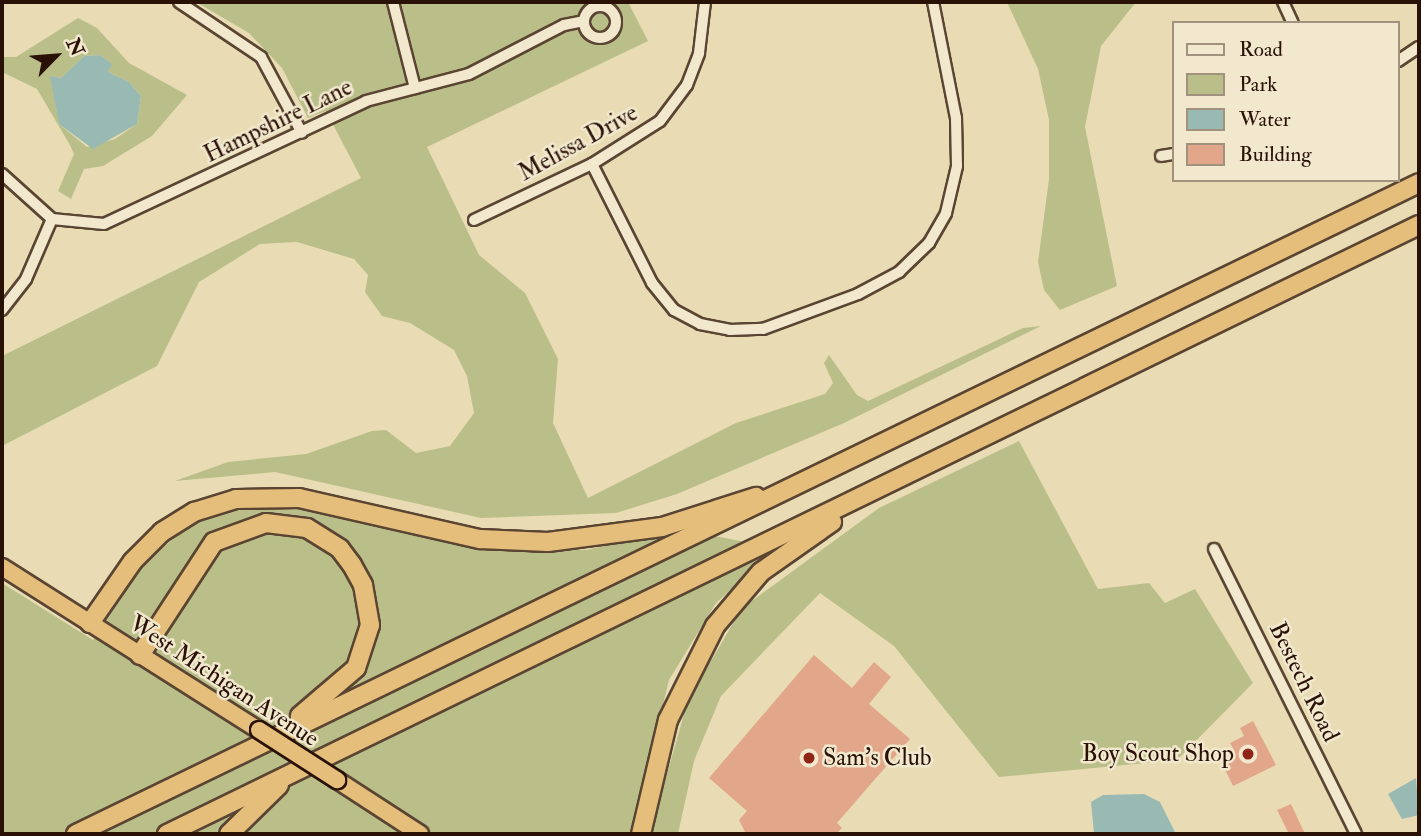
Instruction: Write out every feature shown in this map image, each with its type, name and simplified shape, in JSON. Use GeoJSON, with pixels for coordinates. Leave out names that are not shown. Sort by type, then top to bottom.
{"type":"FeatureCollection","features":[{"type":"Feature","properties":{"kind":"highway"},"geometry":{"type":"LineString","coordinates":[[76,834],[258,738],[809,481],[1419,183]]}},
{"type":"Feature","properties":{"kind":"highway"},"geometry":{"type":"LineString","coordinates":[[167,834],[313,759],[923,467],[1419,225]]}},
{"type":"Feature","properties":{"kind":"highway"},"geometry":{"type":"LineString","coordinates":[[641,834],[682,684],[735,598],[785,552],[923,467]]}},
{"type":"Feature","properties":{"kind":"highway"},"geometry":{"type":"LineString","coordinates":[[90,623],[133,561],[162,532],[194,512],[236,499],[299,498],[447,533],[548,542],[662,527],[809,481]]}},
{"type":"Feature","properties":{"kind":"highway"},"geometry":{"type":"LineString","coordinates":[[141,655],[198,560],[227,534],[287,523],[332,543],[363,584],[370,625],[366,646],[356,668],[334,692],[258,738]]}},
{"type":"Feature","properties":{"kind":"highway","name":"West Michigan Avenue"},"geometry":{"type":"LineString","coordinates":[[2,567],[141,655],[258,738],[337,780],[420,834]]}},
{"type":"Feature","properties":{"kind":"highway"},"geometry":{"type":"LineString","coordinates":[[229,834],[251,808],[313,759]]}},
{"type":"Feature","properties":{"kind":"street"},"geometry":{"type":"LineString","coordinates":[[179,2],[261,57],[302,133]]}},
{"type":"Feature","properties":{"kind":"street"},"geometry":{"type":"LineString","coordinates":[[393,2],[415,88]]}},
{"type":"Feature","properties":{"kind":"street","name":"Melissa Drive"},"geometry":{"type":"LineString","coordinates":[[474,220],[592,164],[660,121],[687,85],[699,53],[705,2]]}},
{"type":"Feature","properties":{"kind":"street"},"geometry":{"type":"LineString","coordinates":[[592,164],[652,283],[674,310],[700,324],[730,330],[764,329],[858,294],[899,272],[929,243],[946,213],[957,166],[956,118],[933,2]]}},
{"type":"Feature","properties":{"kind":"street"},"geometry":{"type":"LineString","coordinates":[[1283,2],[1292,21]]}},
{"type":"Feature","properties":{"kind":"street","name":"Hampshire Lane"},"geometry":{"type":"LineString","coordinates":[[52,219],[82,226],[127,217],[366,101],[469,74],[564,25],[584,21]]}},
{"type":"Feature","properties":{"kind":"street"},"geometry":{"type":"LineString","coordinates":[[1400,60],[1419,47]]}},
{"type":"Feature","properties":{"kind":"street"},"geometry":{"type":"LineString","coordinates":[[1161,156],[1172,154]]}},
{"type":"Feature","properties":{"kind":"street"},"geometry":{"type":"LineString","coordinates":[[2,174],[52,219],[26,279],[2,310]]}},
{"type":"Feature","properties":{"kind":"street","name":"Bestech Road"},"geometry":{"type":"LineString","coordinates":[[1214,549],[1356,834]]}},
{"type":"Feature","properties":{"kind":"green space"},"geometry":{"type":"Polygon","coordinates":[[[196,2],[628,2],[648,41],[427,147],[479,255],[525,293],[558,359],[553,423],[588,498],[736,423],[825,394],[833,383],[824,363],[829,355],[857,395],[868,401],[1023,328],[1041,326],[844,423],[677,494],[616,513],[481,518],[275,472],[175,481],[228,462],[306,454],[372,431],[386,430],[416,453],[450,446],[474,413],[467,376],[454,350],[410,323],[382,316],[365,292],[368,275],[354,259],[297,242],[260,244],[199,282],[157,366],[2,446],[2,356],[361,178],[326,111],[308,118],[282,68],[249,33],[196,2]]]}},
{"type":"Feature","properties":{"kind":"green space"},"geometry":{"type":"Polygon","coordinates":[[[1007,2],[1136,2],[1101,46],[1085,127],[1117,286],[1060,310],[1044,290],[1038,262],[1049,179],[1049,120],[1038,69],[1007,2]]]}},
{"type":"Feature","properties":{"kind":"green space"},"geometry":{"type":"Polygon","coordinates":[[[78,18],[97,28],[129,63],[187,95],[152,136],[103,166],[84,169],[71,199],[58,191],[74,154],[37,89],[2,72],[2,57],[16,57],[78,18]],[[100,55],[84,56],[61,78],[51,77],[59,124],[87,147],[115,139],[137,124],[141,96],[129,82],[108,72],[111,64],[100,55]]]}},
{"type":"Feature","properties":{"kind":"green space"},"geometry":{"type":"Polygon","coordinates":[[[1019,441],[1098,589],[1149,583],[1165,603],[1195,589],[1253,683],[1177,760],[999,777],[894,646],[820,593],[721,696],[694,761],[678,834],[650,834],[688,700],[742,608],[879,508],[1019,441]]]}},
{"type":"Feature","properties":{"kind":"green space"},"geometry":{"type":"Polygon","coordinates":[[[274,503],[490,547],[586,550],[678,529],[777,548],[716,603],[669,680],[632,834],[2,834],[2,583],[93,640],[140,565],[204,515],[274,503]]]}},
{"type":"Feature","properties":{"kind":"water"},"geometry":{"type":"Polygon","coordinates":[[[100,55],[112,64],[108,72],[129,82],[141,96],[137,124],[93,149],[59,124],[50,76],[61,78],[84,56],[100,55]]]}},
{"type":"Feature","properties":{"kind":"water"},"geometry":{"type":"Polygon","coordinates":[[[1416,778],[1419,815],[1402,819],[1388,794],[1416,778]]]}},
{"type":"Feature","properties":{"kind":"water"},"geometry":{"type":"Polygon","coordinates":[[[1144,794],[1160,802],[1176,834],[1094,834],[1091,802],[1103,795],[1144,794]]]}},
{"type":"Feature","properties":{"kind":"building","name":"Sam's Club"},"geometry":{"type":"Polygon","coordinates":[[[814,655],[852,688],[874,662],[891,677],[869,704],[910,739],[837,823],[842,828],[836,834],[746,834],[739,820],[747,811],[709,778],[814,655]]]}},
{"type":"Feature","properties":{"kind":"building","name":"Boy Scout Shop"},"geometry":{"type":"Polygon","coordinates":[[[1253,721],[1276,765],[1233,786],[1219,757],[1234,750],[1230,743],[1244,736],[1240,728],[1253,721]]]}},
{"type":"Feature","properties":{"kind":"building"},"geometry":{"type":"Polygon","coordinates":[[[1291,804],[1305,834],[1289,834],[1277,810],[1291,804]]]}},
{"type":"Feature","properties":{"kind":"place","name":"Boy Scout Shop"},"geometry":{"type":"Point","coordinates":[1248,754]}},
{"type":"Feature","properties":{"kind":"place","name":"Sam's Club"},"geometry":{"type":"Point","coordinates":[809,758]}}]}
